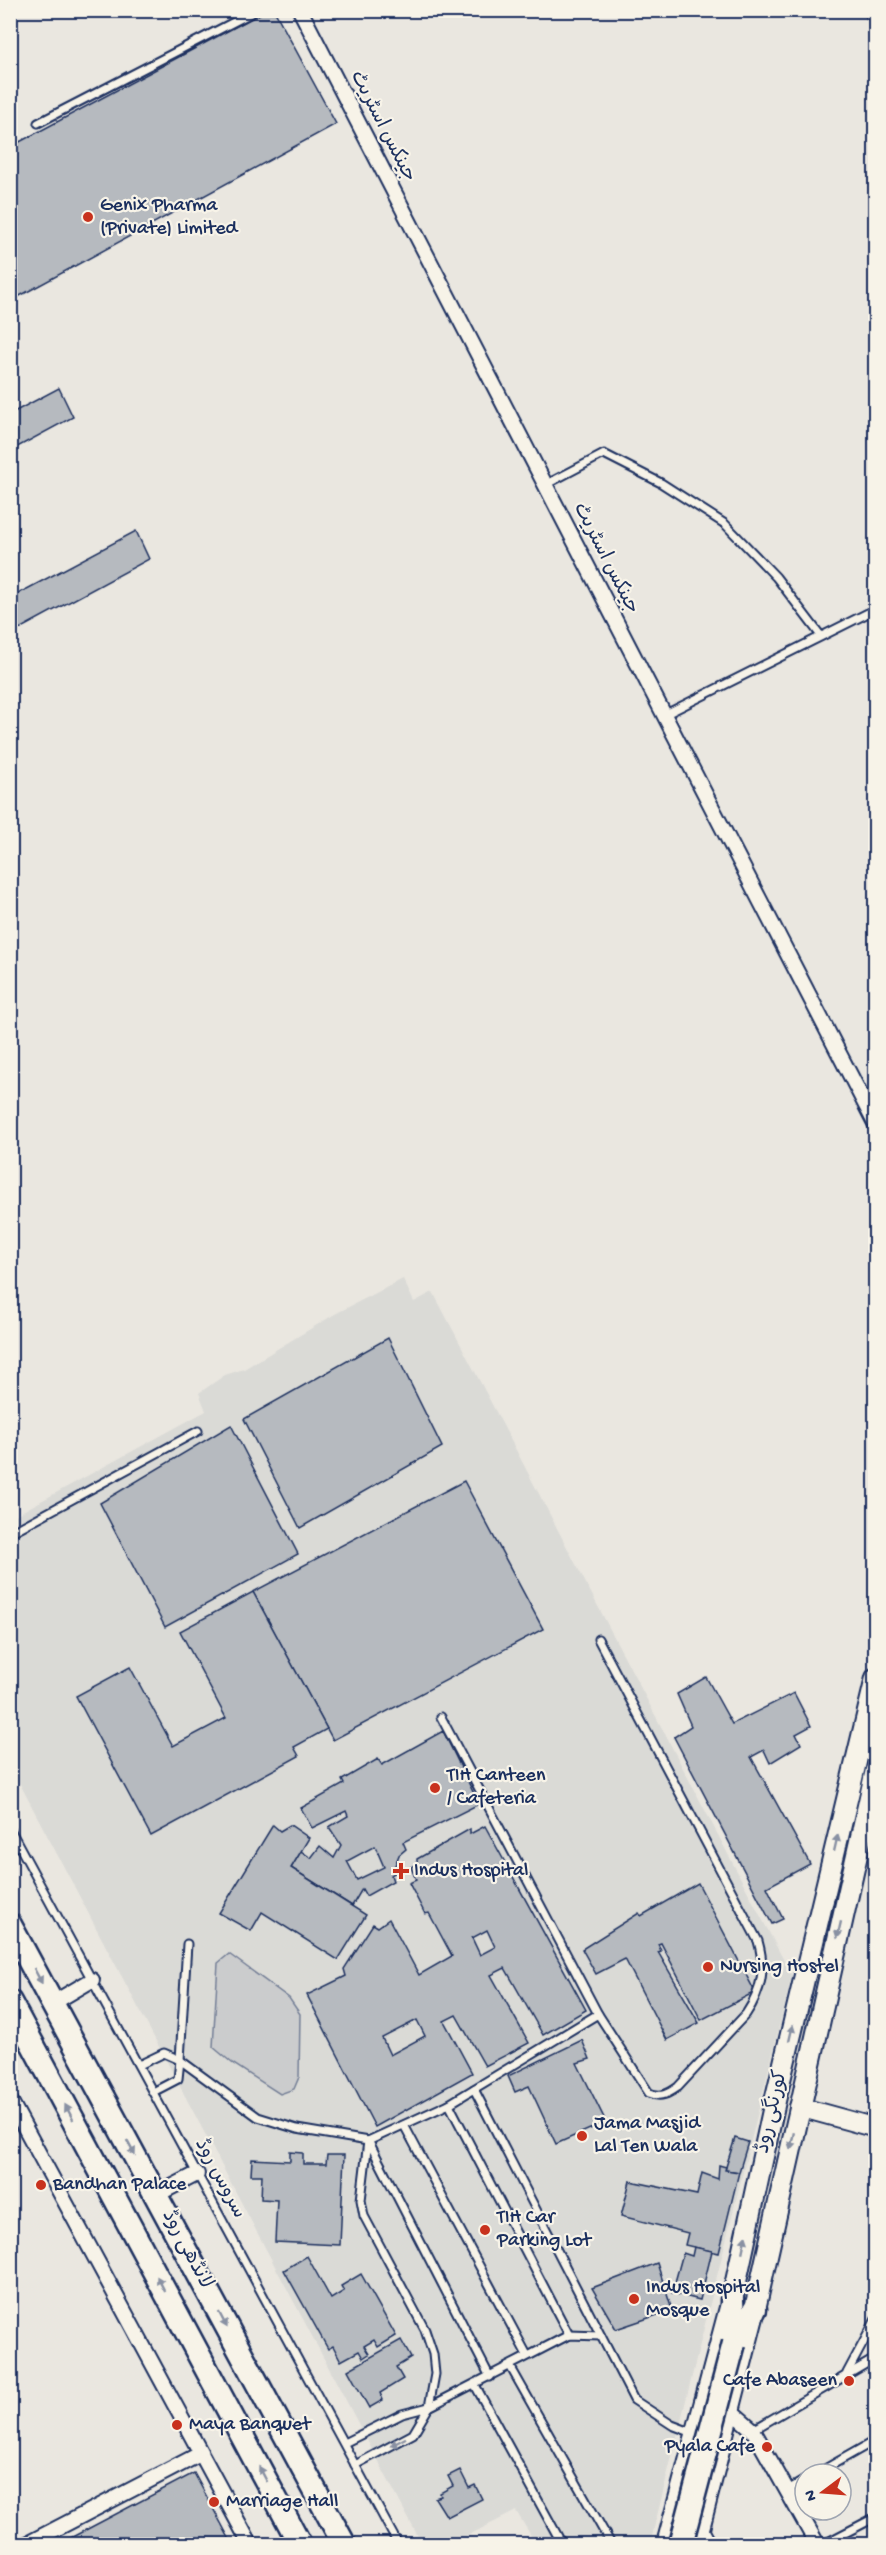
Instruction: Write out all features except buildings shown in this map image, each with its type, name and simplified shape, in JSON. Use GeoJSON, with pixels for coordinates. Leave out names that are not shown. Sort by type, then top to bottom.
{"type":"FeatureCollection","features":[{"type":"Feature","properties":{"kind":"main road","name":"کورنگی روڈ"},"geometry":{"type":"LineString","coordinates":[[667,2544],[732,2300],[774,2101],[876,1678]]}},
{"type":"Feature","properties":{"kind":"main road","name":"کورنگی روڈ"},"geometry":{"type":"LineString","coordinates":[[697,2535],[755,2309],[875,1774]]}},
{"type":"Feature","properties":{"kind":"main road","name":"لانڈھی روڈ"},"geometry":{"type":"LineString","coordinates":[[10,1925],[344,2544]]}},
{"type":"Feature","properties":{"kind":"main road","name":"لانڈھی روڈ"},"geometry":{"type":"LineString","coordinates":[[10,2002],[300,2544]]}},
{"type":"Feature","properties":{"kind":"main road"},"geometry":{"type":"LineString","coordinates":[[732,2300],[734,2343]]}},
{"type":"Feature","properties":{"kind":"main road"},"geometry":{"type":"LineString","coordinates":[[681,2544],[734,2343],[755,2309]]}},
{"type":"Feature","properties":{"kind":"street","name":"جینکس اسٹریٹ"},"geometry":{"type":"LineString","coordinates":[[300,10],[876,1125]]}},
{"type":"Feature","properties":{"kind":"street"},"geometry":{"type":"LineString","coordinates":[[853,1771],[875,1774]]}},
{"type":"Feature","properties":{"kind":"street"},"geometry":{"type":"LineString","coordinates":[[53,2003],[92,1980]]}},
{"type":"Feature","properties":{"kind":"street"},"geometry":{"type":"LineString","coordinates":[[10,2100],[250,2544]]}},
{"type":"Feature","properties":{"kind":"street"},"geometry":{"type":"LineString","coordinates":[[799,2107],[876,2128]]}},
{"type":"Feature","properties":{"kind":"street"},"geometry":{"type":"LineString","coordinates":[[156,2195],[197,2174]]}},
{"type":"Feature","properties":{"kind":"street"},"geometry":{"type":"LineString","coordinates":[[709,2387],[729,2411],[753,2430],[817,2544]]}},
{"type":"Feature","properties":{"kind":"street"},"geometry":{"type":"LineString","coordinates":[[27,2544],[200,2454]]}},
{"type":"Feature","properties":{"kind":"street"},"geometry":{"type":"LineString","coordinates":[[697,2535],[710,2544]]}},
{"type":"Feature","properties":{"kind":"lane"},"geometry":{"type":"LineString","coordinates":[[38,123],[257,10]]}},
{"type":"Feature","properties":{"kind":"lane"},"geometry":{"type":"LineString","coordinates":[[545,485],[604,454],[661,483],[725,524],[776,576],[821,636]]}},
{"type":"Feature","properties":{"kind":"lane"},"geometry":{"type":"LineString","coordinates":[[664,715],[876,609]]}},
{"type":"Feature","properties":{"kind":"lane"},"geometry":{"type":"LineString","coordinates":[[10,1533],[198,1431]]}},
{"type":"Feature","properties":{"kind":"lane"},"geometry":{"type":"LineString","coordinates":[[441,1717],[598,2014],[649,2093],[656,2096],[666,2095],[678,2087],[746,2014],[761,1987],[763,1969],[758,1941],[598,1639]]}},
{"type":"Feature","properties":{"kind":"lane","name":"سروس روڈ"},"geometry":{"type":"LineString","coordinates":[[10,1829],[398,2544]]}},
{"type":"Feature","properties":{"kind":"lane"},"geometry":{"type":"LineString","coordinates":[[153,2092],[178,2079],[187,1944]]}},
{"type":"Feature","properties":{"kind":"lane"},"geometry":{"type":"LineString","coordinates":[[139,2065],[164,2053],[180,2060],[223,2094],[258,2117],[297,2129],[368,2141],[449,2104],[598,2014]]}},
{"type":"Feature","properties":{"kind":"lane"},"geometry":{"type":"LineString","coordinates":[[474,2089],[634,2400],[672,2425],[696,2434]]}},
{"type":"Feature","properties":{"kind":"lane"},"geometry":{"type":"LineString","coordinates":[[449,2104],[569,2335]]}},
{"type":"Feature","properties":{"kind":"lane"},"geometry":{"type":"LineString","coordinates":[[404,2125],[527,2355]]}},
{"type":"Feature","properties":{"kind":"lane"},"geometry":{"type":"LineString","coordinates":[[368,2141],[490,2377]]}},
{"type":"Feature","properties":{"kind":"lane"},"geometry":{"type":"LineString","coordinates":[[355,2465],[413,2434],[429,2407],[435,2374],[433,2354],[425,2330],[364,2216],[361,2200],[368,2141]]}},
{"type":"Feature","properties":{"kind":"lane"},"geometry":{"type":"LineString","coordinates":[[847,2373],[876,2319]]}},
{"type":"Feature","properties":{"kind":"lane"},"geometry":{"type":"LineString","coordinates":[[344,2443],[402,2414],[429,2407],[569,2335],[601,2336]]}},
{"type":"Feature","properties":{"kind":"lane"},"geometry":{"type":"LineString","coordinates":[[753,2430],[876,2358]]}},
{"type":"Feature","properties":{"kind":"lane"},"geometry":{"type":"LineString","coordinates":[[510,2366],[611,2544]]}},
{"type":"Feature","properties":{"kind":"lane"},"geometry":{"type":"LineString","coordinates":[[474,2385],[562,2544]]}},
{"type":"Feature","properties":{"kind":"lane"},"geometry":{"type":"LineString","coordinates":[[837,2462],[876,2440]]}},
{"type":"Feature","properties":{"kind":"lane"},"geometry":{"type":"LineString","coordinates":[[786,2491],[793,2487]]}},
{"type":"Feature","properties":{"kind":"lane"},"geometry":{"type":"LineString","coordinates":[[824,2544],[876,2517]]}},
{"type":"Feature","properties":{"kind":"shaded area"},"geometry":{"type":"Polygon","coordinates":[[[862,11],[875,11],[875,35],[864,14],[862,11]]]}},
{"type":"Feature","properties":{"kind":"shaded area","name":"Indus Hospital"},"geometry":{"type":"Polygon","coordinates":[[[403,1279],[414,1302],[433,1292],[792,1976],[650,2544],[536,2544],[516,2511],[451,2544],[422,2544],[11,1767],[10,1518],[206,1411],[199,1393],[225,1375],[244,1369],[335,1314],[403,1279]]]}},
{"type":"Feature","properties":{"kind":"shaded area"},"geometry":{"type":"Polygon","coordinates":[[[229,1954],[289,1998],[300,2014],[299,2077],[294,2089],[280,2094],[232,2063],[213,2047],[218,1963],[229,1954]]]}},
{"type":"Feature","properties":{"kind":"place","name":"Genix Pharma (Private) Limited"},"geometry":{"type":"Point","coordinates":[88,217]}},
{"type":"Feature","properties":{"kind":"place","name":"TIH Canteen / Cafeteria"},"geometry":{"type":"Point","coordinates":[435,1788]}},
{"type":"Feature","properties":{"kind":"place","name":"Indus Hospital"},"geometry":{"type":"Point","coordinates":[401,1871]}},
{"type":"Feature","properties":{"kind":"place","name":"Nursing Hostel"},"geometry":{"type":"Point","coordinates":[708,1967]}},
{"type":"Feature","properties":{"kind":"place","name":"Jama Masjid Lal Ten Wala"},"geometry":{"type":"Point","coordinates":[582,2136]}},
{"type":"Feature","properties":{"kind":"place","name":"Bandhan Palace"},"geometry":{"type":"Point","coordinates":[41,2185]}},
{"type":"Feature","properties":{"kind":"place","name":"TIH Car Parking Lot"},"geometry":{"type":"Point","coordinates":[485,2230]}},
{"type":"Feature","properties":{"kind":"place","name":"Indus Hospital Mosque"},"geometry":{"type":"Point","coordinates":[634,2299]}},
{"type":"Feature","properties":{"kind":"place","name":"Cafe Abaseen"},"geometry":{"type":"Point","coordinates":[849,2381]}},
{"type":"Feature","properties":{"kind":"place","name":"Maya Banquet"},"geometry":{"type":"Point","coordinates":[177,2425]}},
{"type":"Feature","properties":{"kind":"place","name":"Pyala Cafe"},"geometry":{"type":"Point","coordinates":[767,2447]}},
{"type":"Feature","properties":{"kind":"place","name":"Marriage Hall"},"geometry":{"type":"Point","coordinates":[214,2502]}}]}
